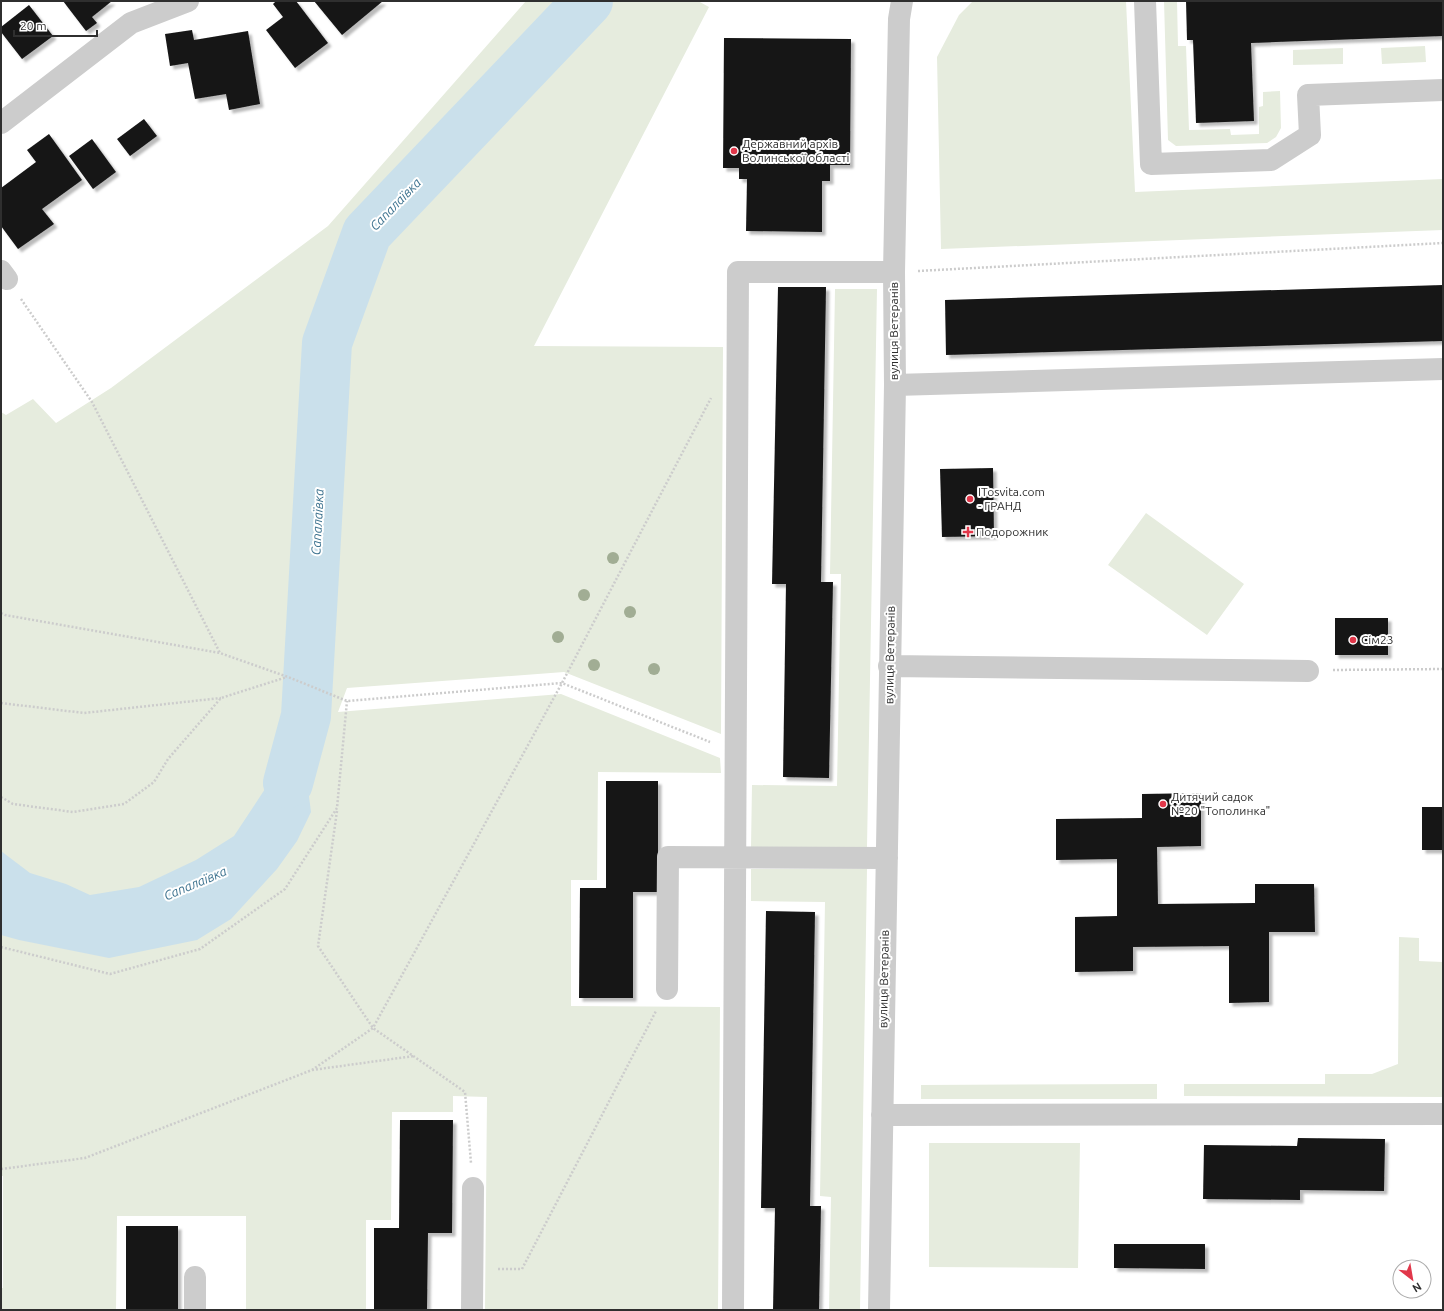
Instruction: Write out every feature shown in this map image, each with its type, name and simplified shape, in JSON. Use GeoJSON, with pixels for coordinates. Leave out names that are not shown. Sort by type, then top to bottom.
{"type":"FeatureCollection","features":[{"type":"Feature","properties":{"kind":"street"},"geometry":{"type":"LineString","coordinates":[[1,123],[131,23],[188,1]]}},
{"type":"Feature","properties":{"kind":"street","name":"вулиця Ветеранів"},"geometry":{"type":"LineString","coordinates":[[879,1310],[895,385],[894,272],[899,19],[902,1]]}},
{"type":"Feature","properties":{"kind":"street"},"geometry":{"type":"LineString","coordinates":[[1145,1],[1150,164],[1271,160],[1310,135],[1308,95],[1443,90]]}},
{"type":"Feature","properties":{"kind":"street"},"geometry":{"type":"LineString","coordinates":[[733,1310],[738,272],[894,272]]}},
{"type":"Feature","properties":{"kind":"street"},"geometry":{"type":"LineString","coordinates":[[895,385],[1443,369]]}},
{"type":"Feature","properties":{"kind":"street"},"geometry":{"type":"LineString","coordinates":[[890,666],[1308,671]]}},
{"type":"Feature","properties":{"kind":"street"},"geometry":{"type":"LineString","coordinates":[[667,989],[668,858],[887,858]]}},
{"type":"Feature","properties":{"kind":"street"},"geometry":{"type":"LineString","coordinates":[[882,1115],[1443,1114]]}},
{"type":"Feature","properties":{"kind":"street"},"geometry":{"type":"LineString","coordinates":[[472,1310],[473,1188]]}},
{"type":"Feature","properties":{"kind":"street"},"geometry":{"type":"LineString","coordinates":[[195,1277],[195,1310]]}},
{"type":"Feature","properties":{"kind":"path"},"geometry":{"type":"LineString","coordinates":[[894,272],[1443,243]]}},
{"type":"Feature","properties":{"kind":"path"},"geometry":{"type":"LineString","coordinates":[[4,275],[92,402],[220,653]]}},
{"type":"Feature","properties":{"kind":"path"},"geometry":{"type":"LineString","coordinates":[[1,1169],[85,1158],[312,1070],[373,1028],[562,683],[712,396]]}},
{"type":"Feature","properties":{"kind":"path"},"geometry":{"type":"LineString","coordinates":[[1,612],[5,615],[220,653],[288,677],[346,701],[562,683],[735,752]]}},
{"type":"Feature","properties":{"kind":"path"},"geometry":{"type":"LineString","coordinates":[[1308,671],[1443,669]]}},
{"type":"Feature","properties":{"kind":"path"},"geometry":{"type":"LineString","coordinates":[[1,703],[84,713],[221,698],[288,677]]}},
{"type":"Feature","properties":{"kind":"path"},"geometry":{"type":"LineString","coordinates":[[1,797],[13,804],[73,812],[124,804],[154,782],[168,759],[221,698]]}},
{"type":"Feature","properties":{"kind":"path"},"geometry":{"type":"LineString","coordinates":[[346,701],[337,808],[318,946],[373,1028],[465,1092],[473,1188]]}},
{"type":"Feature","properties":{"kind":"path"},"geometry":{"type":"LineString","coordinates":[[1,947],[110,974],[200,949],[284,889],[337,808]]}},
{"type":"Feature","properties":{"kind":"path"},"geometry":{"type":"LineString","coordinates":[[472,1268],[522,1269],[667,989]]}},
{"type":"Feature","properties":{"kind":"path"},"geometry":{"type":"LineString","coordinates":[[312,1070],[414,1056]]}},
{"type":"Feature","properties":{"kind":"shaded area"},"geometry":{"type":"Polygon","coordinates":[[[526,1],[698,1],[709,7],[534,346],[723,347],[721,734],[564,672],[347,688],[338,712],[561,694],[720,758],[721,773],[598,772],[597,880],[571,880],[571,1006],[720,1007],[718,1310],[485,1310],[487,1097],[453,1096],[453,1112],[392,1112],[391,1220],[366,1220],[366,1310],[246,1310],[246,1216],[117,1216],[116,1310],[1,1310],[1,1288],[3,1288],[3,1176],[1,1176],[1,412],[6,415],[33,399],[56,423],[111,388],[328,226],[526,1]]]}},
{"type":"Feature","properties":{"kind":"shaded area"},"geometry":{"type":"Polygon","coordinates":[[[973,1],[1126,1],[1135,192],[1443,179],[1443,230],[941,249],[937,57],[959,15],[973,1]]]}},
{"type":"Feature","properties":{"kind":"shaded area"},"geometry":{"type":"Polygon","coordinates":[[[1164,1],[1177,1],[1178,46],[1186,46],[1189,130],[1230,129],[1231,135],[1259,134],[1259,107],[1263,106],[1263,92],[1280,91],[1281,128],[1276,137],[1267,143],[1176,146],[1168,140],[1164,1]]]}},
{"type":"Feature","properties":{"kind":"shaded area"},"geometry":{"type":"Polygon","coordinates":[[[1425,46],[1426,62],[1382,64],[1381,48],[1425,46]]]}},
{"type":"Feature","properties":{"kind":"shaded area"},"geometry":{"type":"Polygon","coordinates":[[[1343,48],[1343,64],[1293,65],[1293,50],[1343,48]]]}},
{"type":"Feature","properties":{"kind":"shaded area"},"geometry":{"type":"Polygon","coordinates":[[[835,289],[877,289],[867,847],[751,847],[752,785],[837,786],[841,574],[830,574],[835,289]]]}},
{"type":"Feature","properties":{"kind":"shaded area"},"geometry":{"type":"Polygon","coordinates":[[[1146,513],[1244,584],[1207,635],[1108,565],[1146,513]]]}},
{"type":"Feature","properties":{"kind":"shaded area"},"geometry":{"type":"Polygon","coordinates":[[[751,869],[867,869],[860,1310],[829,1310],[831,1197],[820,1196],[825,902],[751,901],[751,869]]]}},
{"type":"Feature","properties":{"kind":"shaded area"},"geometry":{"type":"Polygon","coordinates":[[[1399,937],[1419,938],[1419,961],[1443,962],[1443,1097],[1184,1096],[1184,1084],[1325,1084],[1325,1074],[1372,1074],[1398,1064],[1399,937]]]}},
{"type":"Feature","properties":{"kind":"shaded area"},"geometry":{"type":"Polygon","coordinates":[[[1157,1084],[1157,1099],[921,1099],[921,1085],[1157,1084]]]}},
{"type":"Feature","properties":{"kind":"shaded area"},"geometry":{"type":"Polygon","coordinates":[[[929,1143],[1080,1143],[1078,1268],[929,1267],[929,1143]]]}},
{"type":"Feature","properties":{"kind":"water"},"geometry":{"type":"Polygon","coordinates":[[[306,716],[327,727],[306,773],[311,812],[297,841],[277,869],[231,919],[197,940],[109,958],[1,935],[1,851],[30,873],[66,884],[90,895],[139,887],[196,860],[234,836],[265,789],[306,716]]]}},
{"type":"Feature","properties":{"kind":"building"},"geometry":{"type":"Polygon","coordinates":[[[63,1],[112,1],[92,17],[97,23],[86,31],[63,1]]]}},
{"type":"Feature","properties":{"kind":"building"},"geometry":{"type":"Polygon","coordinates":[[[276,1],[296,1],[328,43],[295,68],[266,30],[283,17],[273,4],[276,1]]]}},
{"type":"Feature","properties":{"kind":"building"},"geometry":{"type":"Polygon","coordinates":[[[314,1],[383,1],[342,35],[314,1]]]}},
{"type":"Feature","properties":{"kind":"building"},"geometry":{"type":"Polygon","coordinates":[[[1186,1],[1443,1],[1443,36],[1251,43],[1254,121],[1196,123],[1193,40],[1187,40],[1186,1]]]}},
{"type":"Feature","properties":{"kind":"building"},"geometry":{"type":"Polygon","coordinates":[[[29,5],[53,36],[22,59],[1,32],[1,27],[29,5]]]}},
{"type":"Feature","properties":{"kind":"building"},"geometry":{"type":"Polygon","coordinates":[[[192,30],[194,40],[248,31],[260,104],[229,110],[226,94],[195,99],[188,63],[170,66],[165,34],[192,30]]]}},
{"type":"Feature","properties":{"kind":"building"},"geometry":{"type":"Polygon","coordinates":[[[724,38],[851,39],[850,165],[830,165],[830,181],[822,181],[822,232],[746,231],[747,179],[739,179],[739,168],[723,168],[724,38]]]}},
{"type":"Feature","properties":{"kind":"building"},"geometry":{"type":"Polygon","coordinates":[[[144,119],[157,136],[130,156],[117,139],[144,119]]]}},
{"type":"Feature","properties":{"kind":"building"},"geometry":{"type":"Polygon","coordinates":[[[49,134],[82,180],[42,209],[54,224],[18,249],[1,226],[1,188],[36,162],[27,150],[49,134]]]}},
{"type":"Feature","properties":{"kind":"building"},"geometry":{"type":"Polygon","coordinates":[[[92,139],[116,172],[93,189],[69,156],[92,139]]]}},
{"type":"Feature","properties":{"kind":"building"},"geometry":{"type":"Polygon","coordinates":[[[1443,285],[1443,341],[946,355],[945,300],[1443,285]]]}},
{"type":"Feature","properties":{"kind":"building"},"geometry":{"type":"Polygon","coordinates":[[[778,287],[826,287],[821,582],[833,582],[829,778],[783,777],[786,584],[772,584],[778,287]]]}},
{"type":"Feature","properties":{"kind":"building"},"geometry":{"type":"Polygon","coordinates":[[[993,468],[994,536],[942,537],[940,469],[993,468]]]}},
{"type":"Feature","properties":{"kind":"building"},"geometry":{"type":"Polygon","coordinates":[[[1335,618],[1388,618],[1388,655],[1335,655],[1335,618]]]}},
{"type":"Feature","properties":{"kind":"building"},"geometry":{"type":"Polygon","coordinates":[[[606,781],[658,781],[658,892],[633,892],[633,998],[579,998],[580,888],[606,888],[606,781]]]}},
{"type":"Feature","properties":{"kind":"building"},"geometry":{"type":"Polygon","coordinates":[[[1201,793],[1201,846],[1157,847],[1158,904],[1255,903],[1255,884],[1314,884],[1315,932],[1269,932],[1269,1002],[1229,1003],[1229,946],[1133,947],[1133,971],[1075,972],[1075,917],[1117,916],[1117,859],[1056,860],[1056,819],[1142,818],[1142,794],[1201,793]]]}},
{"type":"Feature","properties":{"kind":"building"},"geometry":{"type":"Polygon","coordinates":[[[1422,807],[1443,807],[1443,850],[1422,850],[1422,807]]]}},
{"type":"Feature","properties":{"kind":"building"},"geometry":{"type":"Polygon","coordinates":[[[766,911],[815,912],[810,1206],[821,1206],[819,1310],[773,1310],[775,1208],[761,1208],[766,911]]]}},
{"type":"Feature","properties":{"kind":"building"},"geometry":{"type":"Polygon","coordinates":[[[400,1120],[453,1120],[452,1233],[428,1233],[427,1310],[374,1310],[374,1228],[399,1228],[400,1120]]]}},
{"type":"Feature","properties":{"kind":"building"},"geometry":{"type":"Polygon","coordinates":[[[1298,1138],[1385,1139],[1384,1191],[1300,1190],[1300,1200],[1203,1199],[1204,1145],[1297,1146],[1298,1138]]]}},
{"type":"Feature","properties":{"kind":"building"},"geometry":{"type":"Polygon","coordinates":[[[126,1226],[178,1226],[178,1310],[126,1310],[126,1226]]]}},
{"type":"Feature","properties":{"kind":"building"},"geometry":{"type":"Polygon","coordinates":[[[1114,1244],[1205,1244],[1205,1269],[1114,1268],[1114,1244]]]}},
{"type":"Feature","properties":{"kind":"waterway","name":"Сапалаївка"},"geometry":{"type":"LineString","coordinates":[[288,783],[306,716],[327,343],[367,233],[588,1]]}},
{"type":"Feature","properties":{"kind":"place","name":"Державний архів Волинської області"},"geometry":{"type":"Point","coordinates":[734,151]}},
{"type":"Feature","properties":{"kind":"place","name":"ITosvita.com - ГРАНД"},"geometry":{"type":"Point","coordinates":[970,499]}},
{"type":"Feature","properties":{"kind":"place","name":"Подорожник"},"geometry":{"type":"Point","coordinates":[968,532]}},
{"type":"Feature","properties":{"kind":"place","name":"Сім23"},"geometry":{"type":"Point","coordinates":[1353,640]}},
{"type":"Feature","properties":{"kind":"place","name":"Дитячий садок №20 \"Тополинка\""},"geometry":{"type":"Point","coordinates":[1163,804]}}]}
